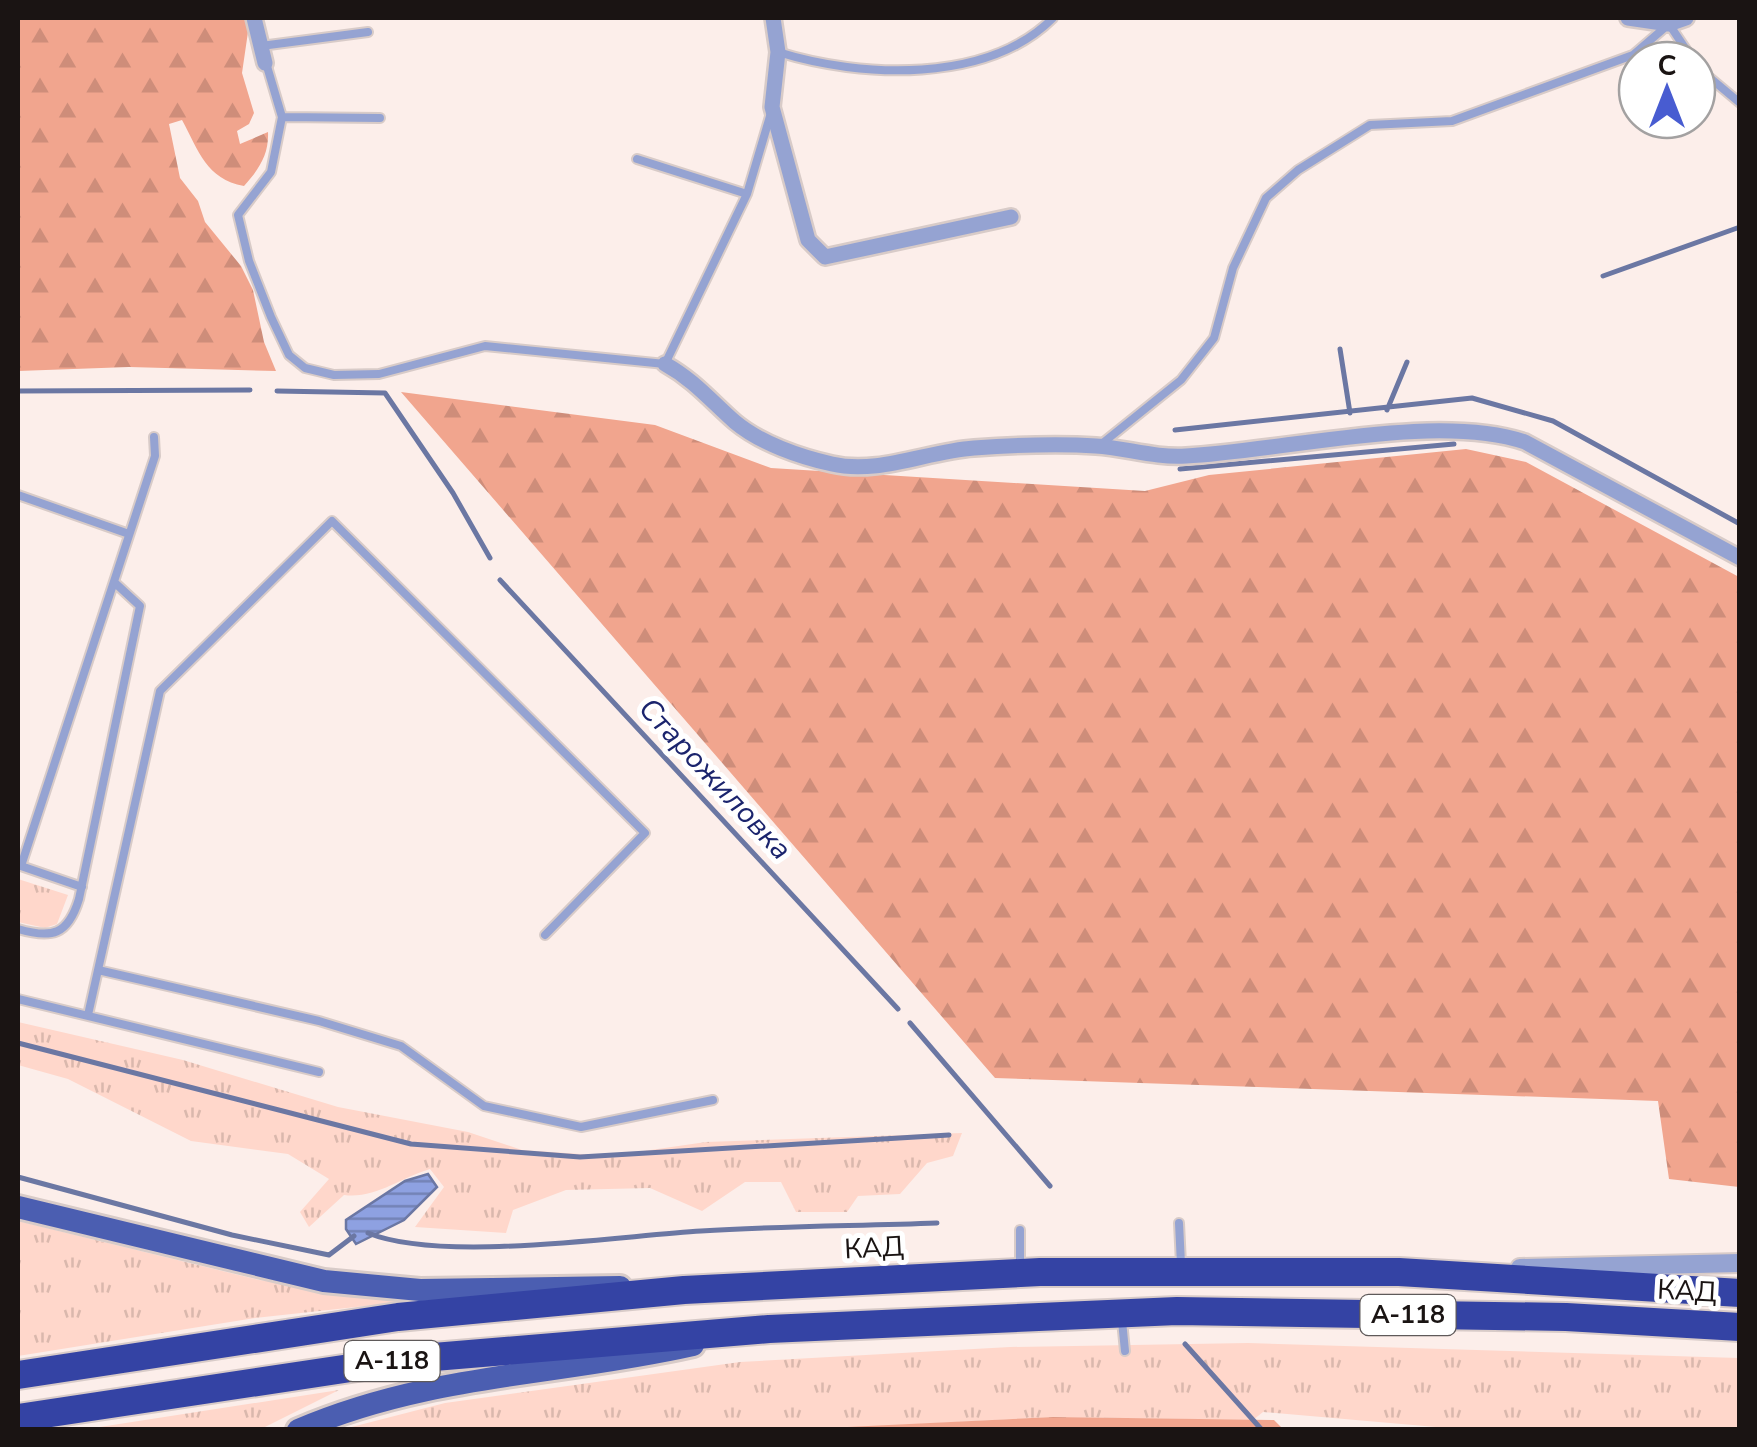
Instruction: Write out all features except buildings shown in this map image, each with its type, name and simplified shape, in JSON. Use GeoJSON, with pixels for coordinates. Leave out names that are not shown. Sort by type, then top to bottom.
{"type":"FeatureCollection","features":[{"type":"Feature","properties":{"kind":"highway","name":"КАД"},"geometry":{"type":"LineString","coordinates":[[18,1375],[398,1317],[684,1290],[1020,1273],[1399,1272],[1740,1293]]}},
{"type":"Feature","properties":{"kind":"highway","name":"КАД"},"geometry":{"type":"LineString","coordinates":[[18,1418],[410,1359],[769,1328],[1121,1312],[1566,1317],[1740,1326]]}},
{"type":"Feature","properties":{"kind":"main road"},"geometry":{"type":"LineString","coordinates":[[18,1207],[324,1281],[420,1290],[580,1284],[684,1290]]}},
{"type":"Feature","properties":{"kind":"main road"},"geometry":{"type":"LineString","coordinates":[[298,1430],[352,1406],[437,1384],[654,1354],[769,1328]]}},
{"type":"Feature","properties":{"kind":"street"},"geometry":{"type":"LineString","coordinates":[[254,18],[266,63]]}},
{"type":"Feature","properties":{"kind":"street"},"geometry":{"type":"LineString","coordinates":[[773,18],[778,52],[772,107],[808,240],[826,257],[1011,217]]}},
{"type":"Feature","properties":{"kind":"street"},"geometry":{"type":"LineString","coordinates":[[1628,18],[1669,24],[1686,18]]}},
{"type":"Feature","properties":{"kind":"street"},"geometry":{"type":"LineString","coordinates":[[666,364],[690,378],[736,423],[758,437],[835,465],[870,466],[963,448],[1098,446],[1183,457],[1441,431],[1502,434],[1525,442],[1740,558]]}},
{"type":"Feature","properties":{"kind":"street"},"geometry":{"type":"LineString","coordinates":[[1399,1272],[1740,1263]]}},
{"type":"Feature","properties":{"kind":"lane"},"geometry":{"type":"LineString","coordinates":[[778,52],[819,65],[895,73],[950,64],[1012,47],[1053,18]]}},
{"type":"Feature","properties":{"kind":"lane"},"geometry":{"type":"LineString","coordinates":[[1098,446],[1181,380],[1214,338],[1233,268],[1266,198],[1298,170],[1370,125],[1452,121],[1633,55],[1669,24],[1680,40]]}},
{"type":"Feature","properties":{"kind":"lane"},"geometry":{"type":"LineString","coordinates":[[261,46],[368,32]]}},
{"type":"Feature","properties":{"kind":"lane"},"geometry":{"type":"LineString","coordinates":[[266,63],[282,118],[271,172],[238,215],[248,262],[290,354],[305,368],[334,375],[379,374],[485,346],[666,364],[747,194],[772,107]]}},
{"type":"Feature","properties":{"kind":"lane"},"geometry":{"type":"LineString","coordinates":[[1717,83],[1740,103]]}},
{"type":"Feature","properties":{"kind":"lane"},"geometry":{"type":"LineString","coordinates":[[282,118],[380,118]]}},
{"type":"Feature","properties":{"kind":"lane"},"geometry":{"type":"LineString","coordinates":[[637,160],[747,194]]}},
{"type":"Feature","properties":{"kind":"lane"},"geometry":{"type":"LineString","coordinates":[[82,887],[19,866],[154,456],[154,437]]}},
{"type":"Feature","properties":{"kind":"lane"},"geometry":{"type":"LineString","coordinates":[[18,495],[129,534]]}},
{"type":"Feature","properties":{"kind":"lane"},"geometry":{"type":"LineString","coordinates":[[88,1015],[160,692],[332,520],[645,833],[545,935]]}},
{"type":"Feature","properties":{"kind":"lane"},"geometry":{"type":"LineString","coordinates":[[18,929],[41,936],[59,934],[74,914],[82,887],[140,606],[114,582]]}},
{"type":"Feature","properties":{"kind":"lane"},"geometry":{"type":"LineString","coordinates":[[98,970],[319,1021],[401,1046],[484,1106],[581,1126],[713,1100]]}},
{"type":"Feature","properties":{"kind":"lane"},"geometry":{"type":"LineString","coordinates":[[18,999],[318,1072]]}},
{"type":"Feature","properties":{"kind":"lane"},"geometry":{"type":"LineString","coordinates":[[1179,1224],[1181,1270]]}},
{"type":"Feature","properties":{"kind":"lane"},"geometry":{"type":"LineString","coordinates":[[1020,1230],[1020,1273]]}},
{"type":"Feature","properties":{"kind":"lane"},"geometry":{"type":"LineString","coordinates":[[1121,1312],[1124,1351]]}},
{"type":"Feature","properties":{"kind":"green space"},"geometry":{"type":"Polygon","coordinates":[[[18,18],[245,18],[248,32],[242,73],[254,113],[249,124],[237,131],[240,144],[268,132],[265,155],[254,174],[244,186],[221,177],[205,162],[182,120],[169,124],[180,178],[198,201],[205,222],[241,266],[253,290],[264,342],[276,371],[129,367],[18,371],[18,18]]]}},
{"type":"Feature","properties":{"kind":"green space"},"geometry":{"type":"Polygon","coordinates":[[[401,392],[655,425],[771,468],[1145,491],[1209,475],[1466,449],[1526,462],[1739,577],[1739,1187],[1669,1179],[1658,1101],[995,1078],[401,392]]]}},
{"type":"Feature","properties":{"kind":"green space"},"geometry":{"type":"Polygon","coordinates":[[[18,879],[68,895],[57,924],[45,928],[18,922],[18,879]]]}},
{"type":"Feature","properties":{"kind":"green space"},"geometry":{"type":"Polygon","coordinates":[[[18,1022],[183,1060],[338,1107],[468,1132],[522,1150],[609,1156],[706,1142],[962,1133],[953,1156],[927,1163],[900,1194],[858,1196],[847,1212],[796,1212],[781,1182],[745,1182],[702,1211],[650,1188],[566,1190],[513,1210],[506,1233],[415,1227],[444,1187],[430,1169],[377,1191],[344,1195],[309,1227],[300,1212],[329,1179],[288,1154],[191,1141],[68,1079],[18,1065],[18,1022]]]}},
{"type":"Feature","properties":{"kind":"green space"},"geometry":{"type":"Polygon","coordinates":[[[18,1221],[259,1280],[401,1295],[402,1302],[255,1318],[18,1356],[18,1221]]]}},
{"type":"Feature","properties":{"kind":"green space"},"geometry":{"type":"Polygon","coordinates":[[[1248,1343],[1739,1358],[1739,1429],[1470,1430],[1263,1412],[1253,1420],[1053,1417],[806,1430],[340,1430],[445,1403],[740,1362],[1010,1347],[1248,1343]]]}},
{"type":"Feature","properties":{"kind":"green space"},"geometry":{"type":"Polygon","coordinates":[[[339,1390],[261,1429],[87,1429],[339,1390]]]}},
{"type":"Feature","properties":{"kind":"green space"},"geometry":{"type":"Polygon","coordinates":[[[1053,1417],[1274,1420],[1283,1429],[806,1429],[1053,1417]]]}},
{"type":"Feature","properties":{"kind":"water"},"geometry":{"type":"Polygon","coordinates":[[[428,1174],[437,1187],[404,1220],[356,1244],[346,1229],[346,1220],[405,1181],[428,1174]]]}},
{"type":"Feature","properties":{"kind":"waterway"},"geometry":{"type":"LineString","coordinates":[[1603,276],[1740,227]]}},
{"type":"Feature","properties":{"kind":"waterway"},"geometry":{"type":"LineString","coordinates":[[1340,349],[1350,413]]}},
{"type":"Feature","properties":{"kind":"waterway"},"geometry":{"type":"LineString","coordinates":[[1387,410],[1407,362]]}},
{"type":"Feature","properties":{"kind":"waterway"},"geometry":{"type":"LineString","coordinates":[[18,391],[250,390]]}},
{"type":"Feature","properties":{"kind":"waterway","name":"Старожиловка"},"geometry":{"type":"LineString","coordinates":[[277,391],[385,393],[453,493],[490,558]]}},
{"type":"Feature","properties":{"kind":"waterway"},"geometry":{"type":"LineString","coordinates":[[1175,430],[1472,398],[1553,421],[1740,524]]}},
{"type":"Feature","properties":{"kind":"waterway"},"geometry":{"type":"LineString","coordinates":[[1180,469],[1454,444]]}},
{"type":"Feature","properties":{"kind":"waterway","name":"Старожиловка"},"geometry":{"type":"LineString","coordinates":[[500,580],[898,1009]]}},
{"type":"Feature","properties":{"kind":"waterway","name":"Старожиловка"},"geometry":{"type":"LineString","coordinates":[[910,1023],[1050,1186]]}},
{"type":"Feature","properties":{"kind":"waterway"},"geometry":{"type":"LineString","coordinates":[[18,1043],[411,1144],[580,1157],[949,1135]]}},
{"type":"Feature","properties":{"kind":"waterway"},"geometry":{"type":"LineString","coordinates":[[18,1177],[232,1235],[329,1255],[354,1236]]}},
{"type":"Feature","properties":{"kind":"waterway"},"geometry":{"type":"LineString","coordinates":[[368,1233],[400,1242],[484,1247],[731,1229],[937,1223]]}},
{"type":"Feature","properties":{"kind":"waterway","name":"Старожиловка"},"geometry":{"type":"LineString","coordinates":[[1185,1344],[1262,1430]]}}]}
